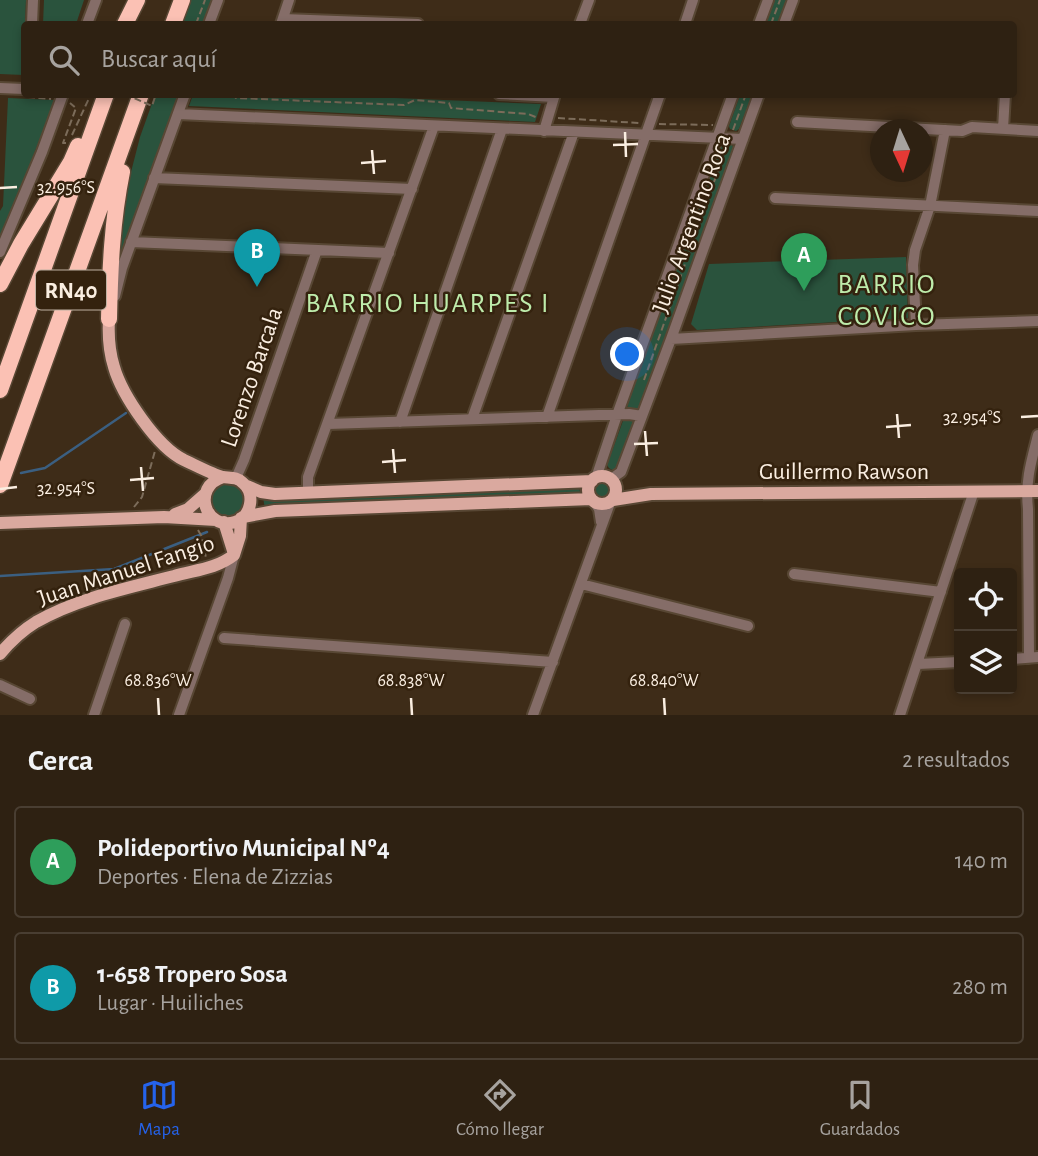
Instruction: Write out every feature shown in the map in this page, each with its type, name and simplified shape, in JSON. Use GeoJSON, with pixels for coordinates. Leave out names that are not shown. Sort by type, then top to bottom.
{"type":"FeatureCollection","features":[{"type":"Feature","properties":{"kind":"highway"},"geometry":{"type":"LineString","coordinates":[[127,21],[138,0]]}},
{"type":"Feature","properties":{"kind":"highway"},"geometry":{"type":"LineString","coordinates":[[132,21],[138,0]]}},
{"type":"Feature","properties":{"kind":"highway"},"geometry":{"type":"LineString","coordinates":[[167,21],[175,0]]}},
{"type":"Feature","properties":{"kind":"highway"},"geometry":{"type":"LineString","coordinates":[[174,21],[182,0]]}},
{"type":"Feature","properties":{"kind":"highway"},"geometry":{"type":"LineString","coordinates":[[0,284],[71,162],[96,98]]}},
{"type":"Feature","properties":{"kind":"highway","name":"RN40"},"geometry":{"type":"LineString","coordinates":[[0,390],[105,98]]}},
{"type":"Feature","properties":{"kind":"highway","name":"RN40"},"geometry":{"type":"LineString","coordinates":[[0,485],[140,98]]}},
{"type":"Feature","properties":{"kind":"highway"},"geometry":{"type":"LineString","coordinates":[[109,319],[115,207],[122,170],[147,98]]}},
{"type":"Feature","properties":{"kind":"main road"},"geometry":{"type":"LineString","coordinates":[[0,523],[164,517],[234,522],[275,511],[593,501],[603,505],[613,493],[604,476],[594,479],[308,493],[261,492],[180,458],[160,441],[133,406],[115,370],[108,339],[109,319]]}},
{"type":"Feature","properties":{"kind":"main road"},"geometry":{"type":"LineString","coordinates":[[593,501],[588,488],[594,479]]}},
{"type":"Feature","properties":{"kind":"main road"},"geometry":{"type":"LineString","coordinates":[[164,517],[188,509],[205,494],[213,482],[235,480],[250,492],[250,505],[242,518],[234,555]]}},
{"type":"Feature","properties":{"kind":"main road","name":"Guillermo Rawson"},"geometry":{"type":"LineString","coordinates":[[613,493],[1032,491]]}},
{"type":"Feature","properties":{"kind":"main road"},"geometry":{"type":"LineString","coordinates":[[205,494],[206,508],[220,521],[234,555]]}},
{"type":"Feature","properties":{"kind":"main road","name":"Juan Manuel Fangio"},"geometry":{"type":"LineString","coordinates":[[0,654],[34,623],[62,609],[104,594],[213,567],[234,555]]}},
{"type":"Feature","properties":{"kind":"street"},"geometry":{"type":"LineString","coordinates":[[32,21],[33,0]]}},
{"type":"Feature","properties":{"kind":"street"},"geometry":{"type":"LineString","coordinates":[[89,21],[96,0]]}},
{"type":"Feature","properties":{"kind":"street"},"geometry":{"type":"LineString","coordinates":[[210,21],[218,0]]}},
{"type":"Feature","properties":{"kind":"street"},"geometry":{"type":"LineString","coordinates":[[282,21],[289,0]]}},
{"type":"Feature","properties":{"kind":"street"},"geometry":{"type":"LineString","coordinates":[[581,21],[589,0]]}},
{"type":"Feature","properties":{"kind":"street"},"geometry":{"type":"LineString","coordinates":[[686,21],[693,0]]}},
{"type":"Feature","properties":{"kind":"street"},"geometry":{"type":"LineString","coordinates":[[760,21],[768,0]]}},
{"type":"Feature","properties":{"kind":"street"},"geometry":{"type":"LineString","coordinates":[[785,21],[793,0]]}},
{"type":"Feature","properties":{"kind":"street"},"geometry":{"type":"LineString","coordinates":[[0,88],[21,92]]}},
{"type":"Feature","properties":{"kind":"street"},"geometry":{"type":"LineString","coordinates":[[0,252],[62,98]]}},
{"type":"Feature","properties":{"kind":"street"},"geometry":{"type":"LineString","coordinates":[[109,319],[122,268],[184,98]]}},
{"type":"Feature","properties":{"kind":"street"},"geometry":{"type":"LineString","coordinates":[[544,131],[554,98]]}},
{"type":"Feature","properties":{"kind":"street"},"geometry":{"type":"LineString","coordinates":[[547,417],[658,98]]}},
{"type":"Feature","properties":{"kind":"street","name":"Julio Argentino Roca"},"geometry":{"type":"LineString","coordinates":[[594,479],[732,98]]}},
{"type":"Feature","properties":{"kind":"street","name":"Julio Argentino Roca"},"geometry":{"type":"LineString","coordinates":[[533,715],[671,340],[737,139],[757,98]]}},
{"type":"Feature","properties":{"kind":"street"},"geometry":{"type":"LineString","coordinates":[[1003,129],[1005,98]]}},
{"type":"Feature","properties":{"kind":"street"},"geometry":{"type":"LineString","coordinates":[[178,114],[737,139]]}},
{"type":"Feature","properties":{"kind":"street"},"geometry":{"type":"LineString","coordinates":[[797,122],[962,131],[972,127],[1038,131]]}},
{"type":"Feature","properties":{"kind":"street"},"geometry":{"type":"LineString","coordinates":[[308,493],[308,477],[434,126]]}},
{"type":"Feature","properties":{"kind":"street"},"geometry":{"type":"LineString","coordinates":[[400,422],[502,129]]}},
{"type":"Feature","properties":{"kind":"street"},"geometry":{"type":"LineString","coordinates":[[916,326],[913,265],[915,250],[930,206],[945,130]]}},
{"type":"Feature","properties":{"kind":"street"},"geometry":{"type":"LineString","coordinates":[[472,419],[574,132]]}},
{"type":"Feature","properties":{"kind":"street"},"geometry":{"type":"LineString","coordinates":[[155,178],[412,189]]}},
{"type":"Feature","properties":{"kind":"street"},"geometry":{"type":"LineString","coordinates":[[775,198],[1038,211]]}},
{"type":"Feature","properties":{"kind":"street"},"geometry":{"type":"LineString","coordinates":[[131,242],[389,253]]}},
{"type":"Feature","properties":{"kind":"street","name":"Lorenzo Barcala"},"geometry":{"type":"LineString","coordinates":[[235,480],[317,250]]}},
{"type":"Feature","properties":{"kind":"street"},"geometry":{"type":"LineString","coordinates":[[671,340],[1038,321]]}},
{"type":"Feature","properties":{"kind":"street"},"geometry":{"type":"LineString","coordinates":[[328,424],[629,414],[642,416]]}},
{"type":"Feature","properties":{"kind":"street"},"geometry":{"type":"LineString","coordinates":[[1034,657],[1028,509],[1032,491],[1028,472],[1038,435]]}},
{"type":"Feature","properties":{"kind":"street"},"geometry":{"type":"LineString","coordinates":[[900,715],[974,491]]}},
{"type":"Feature","properties":{"kind":"street"},"geometry":{"type":"LineString","coordinates":[[593,501],[600,513],[601,528]]}},
{"type":"Feature","properties":{"kind":"street"},"geometry":{"type":"LineString","coordinates":[[179,715],[234,555]]}},
{"type":"Feature","properties":{"kind":"street"},"geometry":{"type":"LineString","coordinates":[[794,574],[941,592]]}},
{"type":"Feature","properties":{"kind":"street"},"geometry":{"type":"LineString","coordinates":[[581,584],[748,626]]}},
{"type":"Feature","properties":{"kind":"street"},"geometry":{"type":"LineString","coordinates":[[94,715],[125,624]]}},
{"type":"Feature","properties":{"kind":"street"},"geometry":{"type":"LineString","coordinates":[[224,638],[553,662]]}},
{"type":"Feature","properties":{"kind":"street"},"geometry":{"type":"LineString","coordinates":[[918,664],[954,662]]}},
{"type":"Feature","properties":{"kind":"street"},"geometry":{"type":"LineString","coordinates":[[0,685],[30,699]]}},
{"type":"Feature","properties":{"kind":"path"},"geometry":{"type":"LineString","coordinates":[[197,21],[205,0]]}},
{"type":"Feature","properties":{"kind":"path"},"geometry":{"type":"LineString","coordinates":[[772,21],[780,0]]}},
{"type":"Feature","properties":{"kind":"path"},"geometry":{"type":"LineString","coordinates":[[76,108],[64,143],[68,144],[89,98]]}},
{"type":"Feature","properties":{"kind":"path"},"geometry":{"type":"LineString","coordinates":[[134,98],[152,106],[155,98]]}},
{"type":"Feature","properties":{"kind":"path"},"geometry":{"type":"LineString","coordinates":[[236,98],[404,105],[415,100],[449,103],[451,108],[528,114],[537,118],[742,124],[643,384]]}},
{"type":"Feature","properties":{"kind":"path"},"geometry":{"type":"LineString","coordinates":[[737,139],[735,125],[745,98]]}},
{"type":"Feature","properties":{"kind":"path"},"geometry":{"type":"LineString","coordinates":[[131,510],[138,505],[142,497],[160,441]]}},
{"type":"Feature","properties":{"kind":"path"},"geometry":{"type":"LineString","coordinates":[[198,530],[202,537]]}},
{"type":"Feature","properties":{"kind":"green space"},"geometry":{"type":"Polygon","coordinates":[[[0,0],[26,0],[25,21],[21,21],[21,75],[0,74],[0,0]]]}},
{"type":"Feature","properties":{"kind":"green space"},"geometry":{"type":"Polygon","coordinates":[[[44,0],[84,0],[77,21],[43,21],[44,0]]]}},
{"type":"Feature","properties":{"kind":"green space"},"geometry":{"type":"Polygon","coordinates":[[[190,0],[212,0],[204,21],[182,21],[190,0]]]}},
{"type":"Feature","properties":{"kind":"green space"},"geometry":{"type":"Polygon","coordinates":[[[775,0],[786,0],[778,21],[767,21],[775,0]]]}},
{"type":"Feature","properties":{"kind":"green space"},"geometry":{"type":"Polygon","coordinates":[[[8,98],[55,100],[0,241],[0,211],[3,206],[8,98]]]}},
{"type":"Feature","properties":{"kind":"green space"},"geometry":{"type":"Polygon","coordinates":[[[154,98],[177,98],[115,271],[123,203],[140,137],[154,98]]]}},
{"type":"Feature","properties":{"kind":"green space"},"geometry":{"type":"Polygon","coordinates":[[[192,98],[396,98],[541,104],[535,122],[189,106],[192,98]]]}},
{"type":"Feature","properties":{"kind":"green space"},"geometry":{"type":"Polygon","coordinates":[[[739,98],[751,98],[739,129],[736,131],[729,126],[739,98]]]}},
{"type":"Feature","properties":{"kind":"green space"},"geometry":{"type":"Polygon","coordinates":[[[732,145],[734,148],[640,409],[636,411],[627,405],[720,147],[732,145]]]}},
{"type":"Feature","properties":{"kind":"green space"},"geometry":{"type":"Polygon","coordinates":[[[906,257],[908,318],[697,330],[691,324],[709,264],[906,257]]]}},
{"type":"Feature","properties":{"kind":"green space"},"geometry":{"type":"Polygon","coordinates":[[[624,418],[633,419],[635,422],[619,468],[612,470],[607,465],[624,418]]]}},
{"type":"Feature","properties":{"kind":"green space"},"geometry":{"type":"Polygon","coordinates":[[[598,481],[606,481],[612,491],[606,501],[598,501],[592,495],[592,487],[598,481]]]}},
{"type":"Feature","properties":{"kind":"green space"},"geometry":{"type":"Polygon","coordinates":[[[228,483],[240,488],[245,500],[240,512],[228,517],[216,512],[211,500],[216,488],[228,483]]]}},
{"type":"Feature","properties":{"kind":"green space"},"geometry":{"type":"Polygon","coordinates":[[[578,487],[579,495],[265,509],[263,497],[578,487]]]}},
{"type":"Feature","properties":{"kind":"waterway"},"geometry":{"type":"LineString","coordinates":[[21,473],[45,468],[126,413]]}},
{"type":"Feature","properties":{"kind":"waterway"},"geometry":{"type":"LineString","coordinates":[[0,576],[114,569],[207,532]]}},
{"type":"Feature","properties":{"kind":"place","name":"1-658 Tropero Sosa"},"geometry":{"type":"Point","coordinates":[257,287]}},
{"type":"Feature","properties":{"kind":"place","name":"Polideportivo Municipal Nº4"},"geometry":{"type":"Point","coordinates":[804,291]}},
{"type":"Feature","properties":{"kind":"district","name":"BARRIO COVICO"},"geometry":{"type":"Point","coordinates":[887,299]}},
{"type":"Feature","properties":{"kind":"district","name":"BARRIO HUARPES I"},"geometry":{"type":"Point","coordinates":[428,302]}}]}
